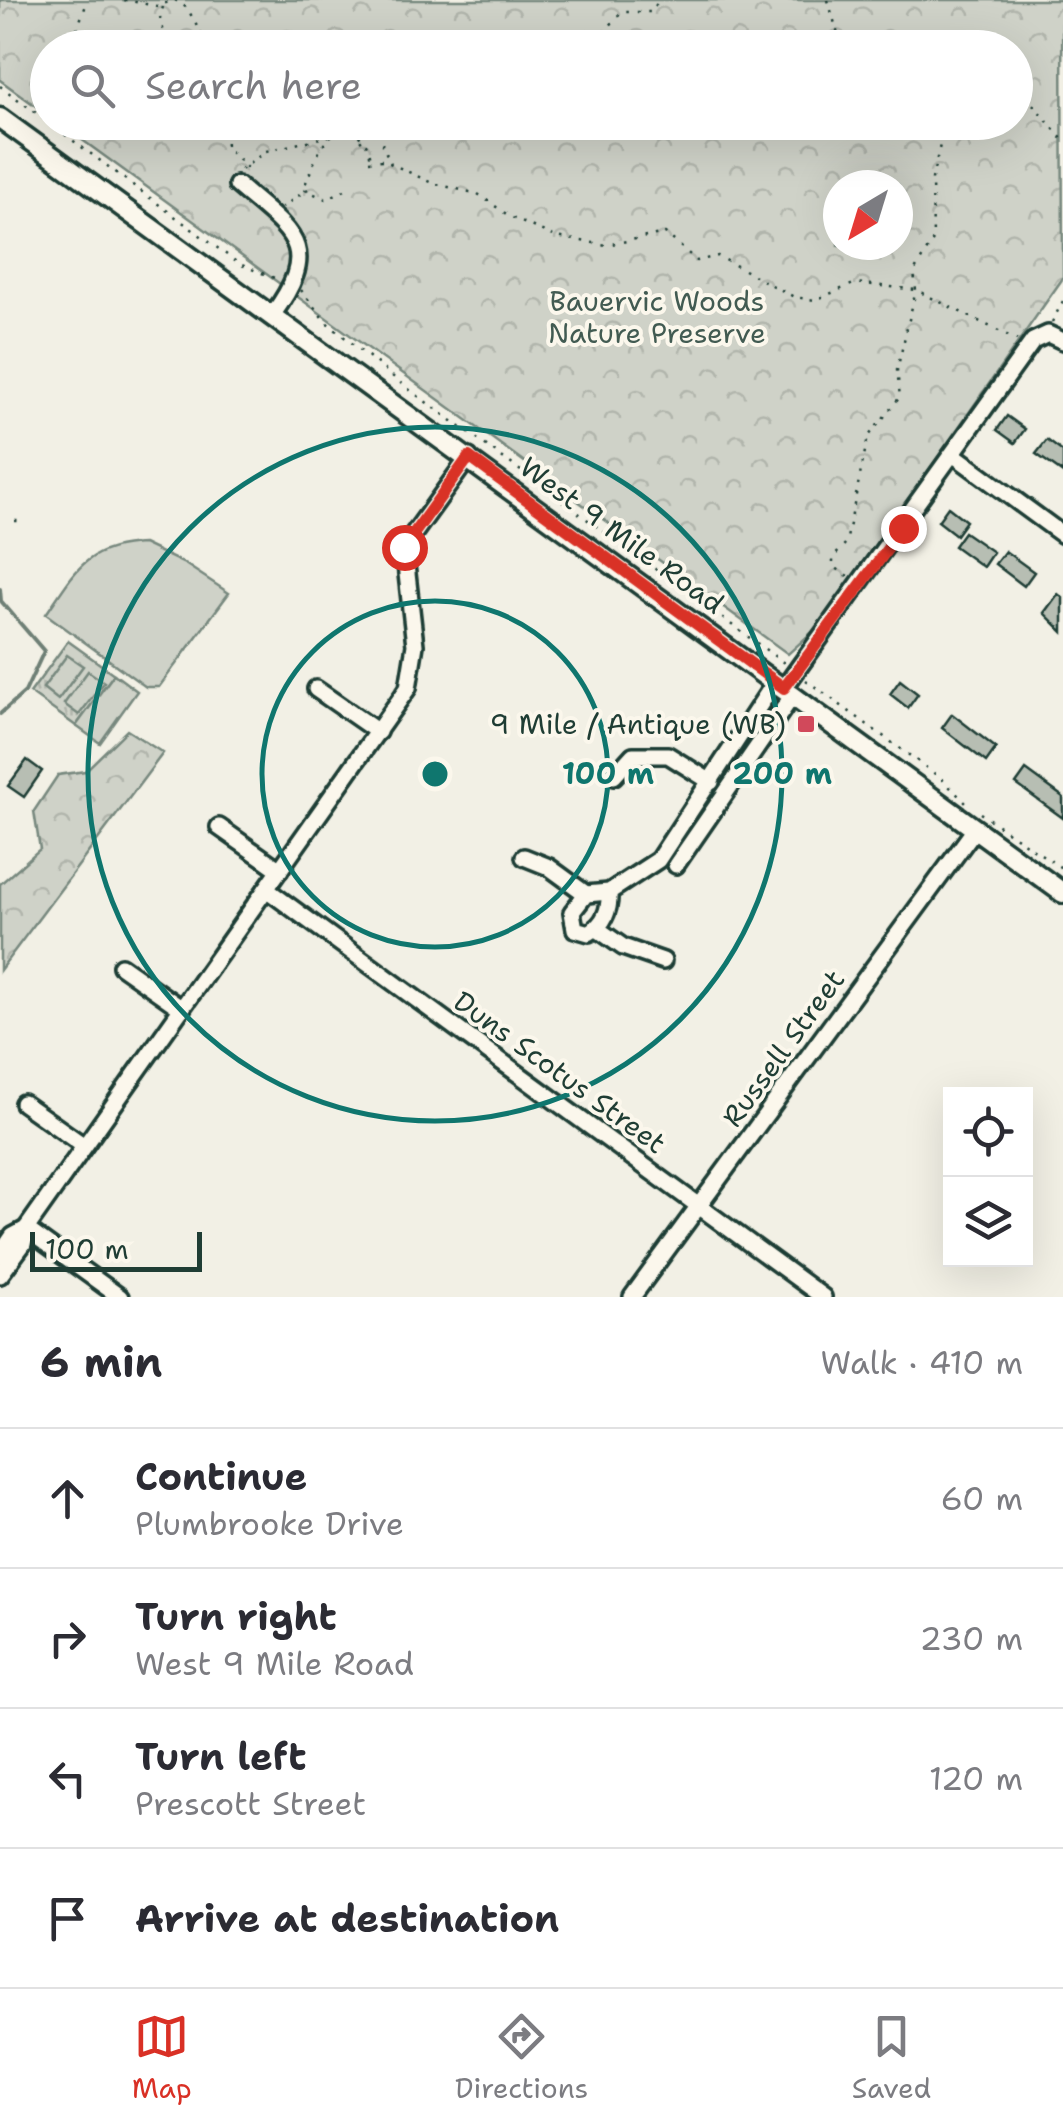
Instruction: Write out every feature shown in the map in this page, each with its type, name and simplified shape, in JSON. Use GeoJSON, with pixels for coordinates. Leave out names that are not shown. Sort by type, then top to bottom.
{"type":"FeatureCollection","features":[{"type":"Feature","properties":{"kind":"main road","name":"West 9 Mile Road"},"geometry":{"type":"LineString","coordinates":[[0,119],[274,314],[1063,893]]}},
{"type":"Feature","properties":{"kind":"street"},"geometry":{"type":"LineString","coordinates":[[237,185],[274,217],[299,253],[295,284],[274,314]]}},
{"type":"Feature","properties":{"kind":"street"},"geometry":{"type":"LineString","coordinates":[[524,857],[549,867],[586,894],[608,892],[650,868],[954,455],[1048,339]]}},
{"type":"Feature","properties":{"kind":"street"},"geometry":{"type":"LineString","coordinates":[[954,455],[1063,535]]}},
{"type":"Feature","properties":{"kind":"street"},"geometry":{"type":"LineString","coordinates":[[0,1275],[23,1244],[26,1229],[408,688],[414,667],[404,547],[469,457]]}},
{"type":"Feature","properties":{"kind":"street"},"geometry":{"type":"LineString","coordinates":[[676,865],[784,688]]}},
{"type":"Feature","properties":{"kind":"street"},"geometry":{"type":"LineString","coordinates":[[316,689],[378,732]]}},
{"type":"Feature","properties":{"kind":"street"},"geometry":{"type":"LineString","coordinates":[[614,776],[633,755],[660,754],[711,782]]}},
{"type":"Feature","properties":{"kind":"street"},"geometry":{"type":"LineString","coordinates":[[218,827],[280,870]]}},
{"type":"Feature","properties":{"kind":"street","name":"Russell Street"},"geometry":{"type":"LineString","coordinates":[[632,1297],[975,829]]}},
{"type":"Feature","properties":{"kind":"street","name":"Duns Scotus Street"},"geometry":{"type":"LineString","coordinates":[[266,889],[823,1297]]}},
{"type":"Feature","properties":{"kind":"street"},"geometry":{"type":"LineString","coordinates":[[586,894],[572,912],[571,920],[582,933],[596,928],[609,911],[608,892]]}},
{"type":"Feature","properties":{"kind":"street"},"geometry":{"type":"LineString","coordinates":[[596,928],[623,947],[663,961]]}},
{"type":"Feature","properties":{"kind":"street"},"geometry":{"type":"LineString","coordinates":[[120,966],[182,1009]]}},
{"type":"Feature","properties":{"kind":"street"},"geometry":{"type":"LineString","coordinates":[[23,1103],[84,1146]]}},
{"type":"Feature","properties":{"kind":"street"},"geometry":{"type":"LineString","coordinates":[[0,1255],[13,1236],[26,1229]]}},
{"type":"Feature","properties":{"kind":"street"},"geometry":{"type":"LineString","coordinates":[[26,1229],[120,1297]]}},
{"type":"Feature","properties":{"kind":"path"},"geometry":{"type":"LineString","coordinates":[[76,30],[88,0]]}},
{"type":"Feature","properties":{"kind":"path"},"geometry":{"type":"LineString","coordinates":[[124,0],[164,6],[174,0],[188,8],[200,30]]}},
{"type":"Feature","properties":{"kind":"path"},"geometry":{"type":"LineString","coordinates":[[188,8],[191,0]]}},
{"type":"Feature","properties":{"kind":"path"},"geometry":{"type":"LineString","coordinates":[[606,30],[622,12],[650,12],[660,0]]}},
{"type":"Feature","properties":{"kind":"path"},"geometry":{"type":"LineString","coordinates":[[828,0],[837,30]]}},
{"type":"Feature","properties":{"kind":"path"},"geometry":{"type":"LineString","coordinates":[[163,30],[160,18],[164,6]]}},
{"type":"Feature","properties":{"kind":"path"},"geometry":{"type":"LineString","coordinates":[[0,86],[30,108]]}},
{"type":"Feature","properties":{"kind":"path"},"geometry":{"type":"LineString","coordinates":[[1033,104],[1063,140]]}},
{"type":"Feature","properties":{"kind":"path"},"geometry":{"type":"LineString","coordinates":[[72,140],[239,264],[266,278],[295,284],[325,322],[403,384],[786,664]]}},
{"type":"Feature","properties":{"kind":"path"},"geometry":{"type":"LineString","coordinates":[[225,140],[226,148],[246,168]]}},
{"type":"Feature","properties":{"kind":"path"},"geometry":{"type":"LineString","coordinates":[[237,185],[232,181],[266,151],[311,140]]}},
{"type":"Feature","properties":{"kind":"path"},"geometry":{"type":"LineString","coordinates":[[274,217],[306,189],[315,157],[330,140]]}},
{"type":"Feature","properties":{"kind":"path"},"geometry":{"type":"LineString","coordinates":[[361,140],[370,161],[391,163],[432,183],[478,194],[512,218],[556,237],[607,244],[665,233],[690,258],[704,261],[718,256],[794,297],[815,300],[856,282],[916,290],[1012,340],[1048,339],[1063,302]]}},
{"type":"Feature","properties":{"kind":"path"},"geometry":{"type":"LineString","coordinates":[[382,140],[391,163]]}},
{"type":"Feature","properties":{"kind":"path"},"geometry":{"type":"LineString","coordinates":[[861,586],[834,566],[833,558],[846,542],[868,437],[900,396],[897,370],[916,290],[914,272],[933,240],[932,179],[939,140]]}},
{"type":"Feature","properties":{"kind":"path"},"geometry":{"type":"LineString","coordinates":[[306,189],[326,199],[345,190]]}},
{"type":"Feature","properties":{"kind":"path"},"geometry":{"type":"LineString","coordinates":[[15,521],[21,522]]}},
{"type":"Feature","properties":{"kind":"path"},"geometry":{"type":"LineString","coordinates":[[806,680],[942,779],[972,808],[1006,826],[1063,869]]}},
{"type":"Feature","properties":{"kind":"green space","name":"Bauervic Woods Nature Preserve"},"geometry":{"type":"Polygon","coordinates":[[[0,0],[1062,0],[1063,278],[821,624],[788,654],[82,140],[1033,140],[1033,30],[30,30],[30,102],[0,80],[0,0]]]}},
{"type":"Feature","properties":{"kind":"green space"},"geometry":{"type":"Polygon","coordinates":[[[143,544],[185,564],[229,593],[159,687],[146,687],[46,614],[75,573],[95,555],[143,544]]]}},
{"type":"Feature","properties":{"kind":"green space"},"geometry":{"type":"Polygon","coordinates":[[[68,641],[114,674],[76,726],[30,693],[68,641]]]}},
{"type":"Feature","properties":{"kind":"green space"},"geometry":{"type":"Polygon","coordinates":[[[67,655],[83,666],[58,700],[43,688],[67,655]]]}},
{"type":"Feature","properties":{"kind":"green space"},"geometry":{"type":"Polygon","coordinates":[[[88,671],[104,682],[79,715],[64,704],[88,671]]]}},
{"type":"Feature","properties":{"kind":"green space"},"geometry":{"type":"Polygon","coordinates":[[[114,674],[137,691],[100,743],[76,726],[114,674]]]}},
{"type":"Feature","properties":{"kind":"green space"},"geometry":{"type":"Polygon","coordinates":[[[127,730],[163,753],[0,970],[0,884],[40,849],[34,811],[58,775],[85,771],[127,730]]]}},
{"type":"Feature","properties":{"kind":"building"},"geometry":{"type":"Polygon","coordinates":[[[1007,416],[1025,429],[1015,443],[997,430],[1007,416]]]}},
{"type":"Feature","properties":{"kind":"building"},"geometry":{"type":"Polygon","coordinates":[[[1047,440],[1063,452],[1063,473],[1036,454],[1047,440]]]}},
{"type":"Feature","properties":{"kind":"building"},"geometry":{"type":"Polygon","coordinates":[[[948,507],[966,521],[956,535],[938,521],[948,507]]]}},
{"type":"Feature","properties":{"kind":"building"},"geometry":{"type":"Polygon","coordinates":[[[964,532],[993,552],[983,567],[954,546],[964,532]]]}},
{"type":"Feature","properties":{"kind":"building"},"geometry":{"type":"Polygon","coordinates":[[[1005,551],[1034,572],[1024,586],[995,564],[1005,551]]]}},
{"type":"Feature","properties":{"kind":"building"},"geometry":{"type":"Polygon","coordinates":[[[1058,594],[1063,598],[1063,632],[1044,613],[1058,594]]]}},
{"type":"Feature","properties":{"kind":"building"},"geometry":{"type":"Polygon","coordinates":[[[900,680],[918,694],[908,708],[890,694],[900,680]]]}},
{"type":"Feature","properties":{"kind":"building"},"geometry":{"type":"Polygon","coordinates":[[[952,714],[996,748],[986,762],[942,728],[952,714]]]}},
{"type":"Feature","properties":{"kind":"building"},"geometry":{"type":"Polygon","coordinates":[[[27,760],[42,771],[24,797],[8,786],[27,760]]]}},
{"type":"Feature","properties":{"kind":"building"},"geometry":{"type":"Polygon","coordinates":[[[1026,770],[1063,797],[1063,818],[1016,784],[1026,770]]]}},
{"type":"Feature","properties":{"kind":"waterway"},"geometry":{"type":"LineString","coordinates":[[0,589],[1,601],[44,651],[25,692],[0,714]]}},
{"type":"Feature","properties":{"kind":"place","name":"9 Mile / Antique (WB)"},"geometry":{"type":"Point","coordinates":[806,724]}},
{"type":"Feature","properties":{"kind":"route"},"geometry":{"type":"LineString","coordinates":[[404,547],[469,457],[784,688],[903,528]]}}]}
